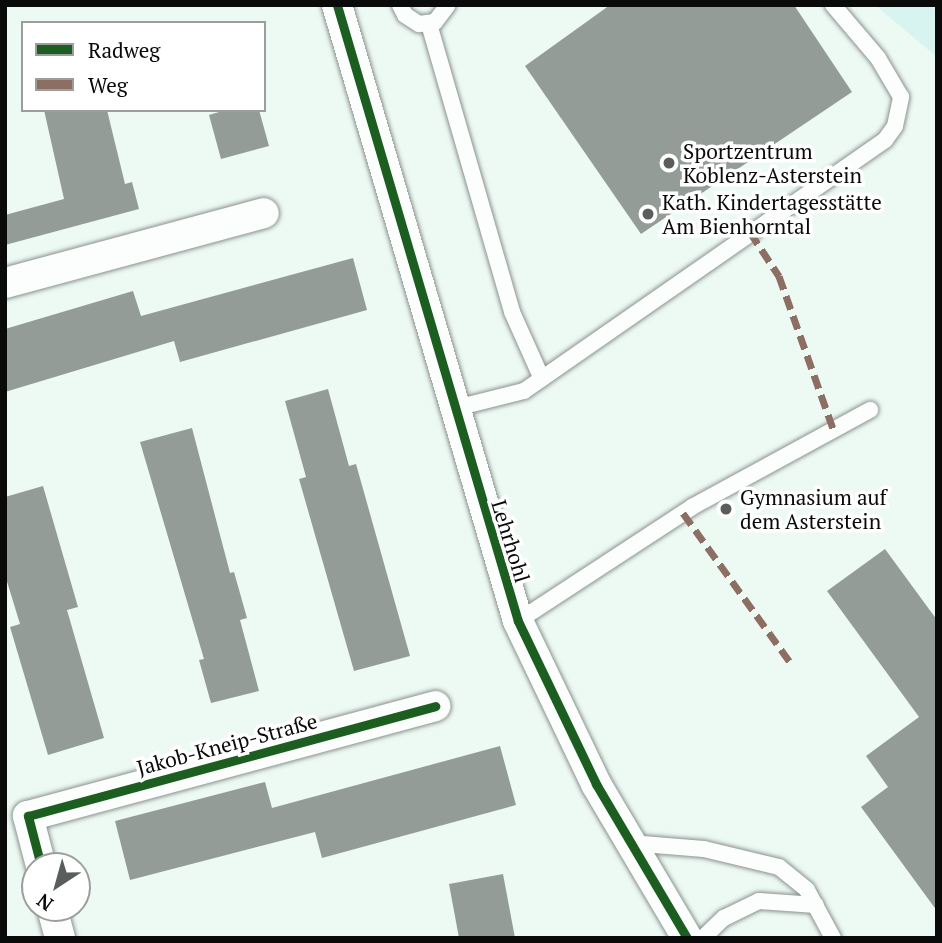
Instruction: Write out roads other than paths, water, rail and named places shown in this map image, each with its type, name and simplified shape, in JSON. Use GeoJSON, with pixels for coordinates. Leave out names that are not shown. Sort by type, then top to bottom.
{"type":"FeatureCollection","features":[{"type":"Feature","properties":{"kind":"street","name":"Lehrhohl"},"geometry":{"type":"LineString","coordinates":[[337,5],[452,409],[518,621],[630,844],[687,938]]}},
{"type":"Feature","properties":{"kind":"street"},"geometry":{"type":"LineString","coordinates":[[5,283],[264,213]]}},
{"type":"Feature","properties":{"kind":"street","name":"Jakob-Kneip-Straße"},"geometry":{"type":"LineString","coordinates":[[38,852],[29,816],[435,706]]}},
{"type":"Feature","properties":{"kind":"lane"},"geometry":{"type":"LineString","coordinates":[[400,5],[411,21],[429,24],[442,17],[448,5]]}},
{"type":"Feature","properties":{"kind":"lane"},"geometry":{"type":"LineString","coordinates":[[452,409],[513,397],[542,379],[885,140],[895,126],[901,97],[878,58],[833,5]]}},
{"type":"Feature","properties":{"kind":"lane"},"geometry":{"type":"LineString","coordinates":[[429,24],[512,312],[542,379]]}},
{"type":"Feature","properties":{"kind":"lane"},"geometry":{"type":"LineString","coordinates":[[518,621],[692,507],[870,410]]}},
{"type":"Feature","properties":{"kind":"lane"},"geometry":{"type":"LineString","coordinates":[[630,844],[704,849],[765,861],[799,880],[816,905],[826,934]]}},
{"type":"Feature","properties":{"kind":"lane"},"geometry":{"type":"LineString","coordinates":[[703,938],[724,918],[759,901],[816,905]]}},
{"type":"Feature","properties":{"kind":"place","name":"Sportzentrum Koblenz-Asterstein"},"geometry":{"type":"Point","coordinates":[669,163]}},
{"type":"Feature","properties":{"kind":"place","name":"Kath. Kindertagesstätte Am Bienhorntal"},"geometry":{"type":"Point","coordinates":[648,214]}},
{"type":"Feature","properties":{"kind":"place","name":"Gymnasium auf dem Asterstein"},"geometry":{"type":"Point","coordinates":[726,509]}}]}
